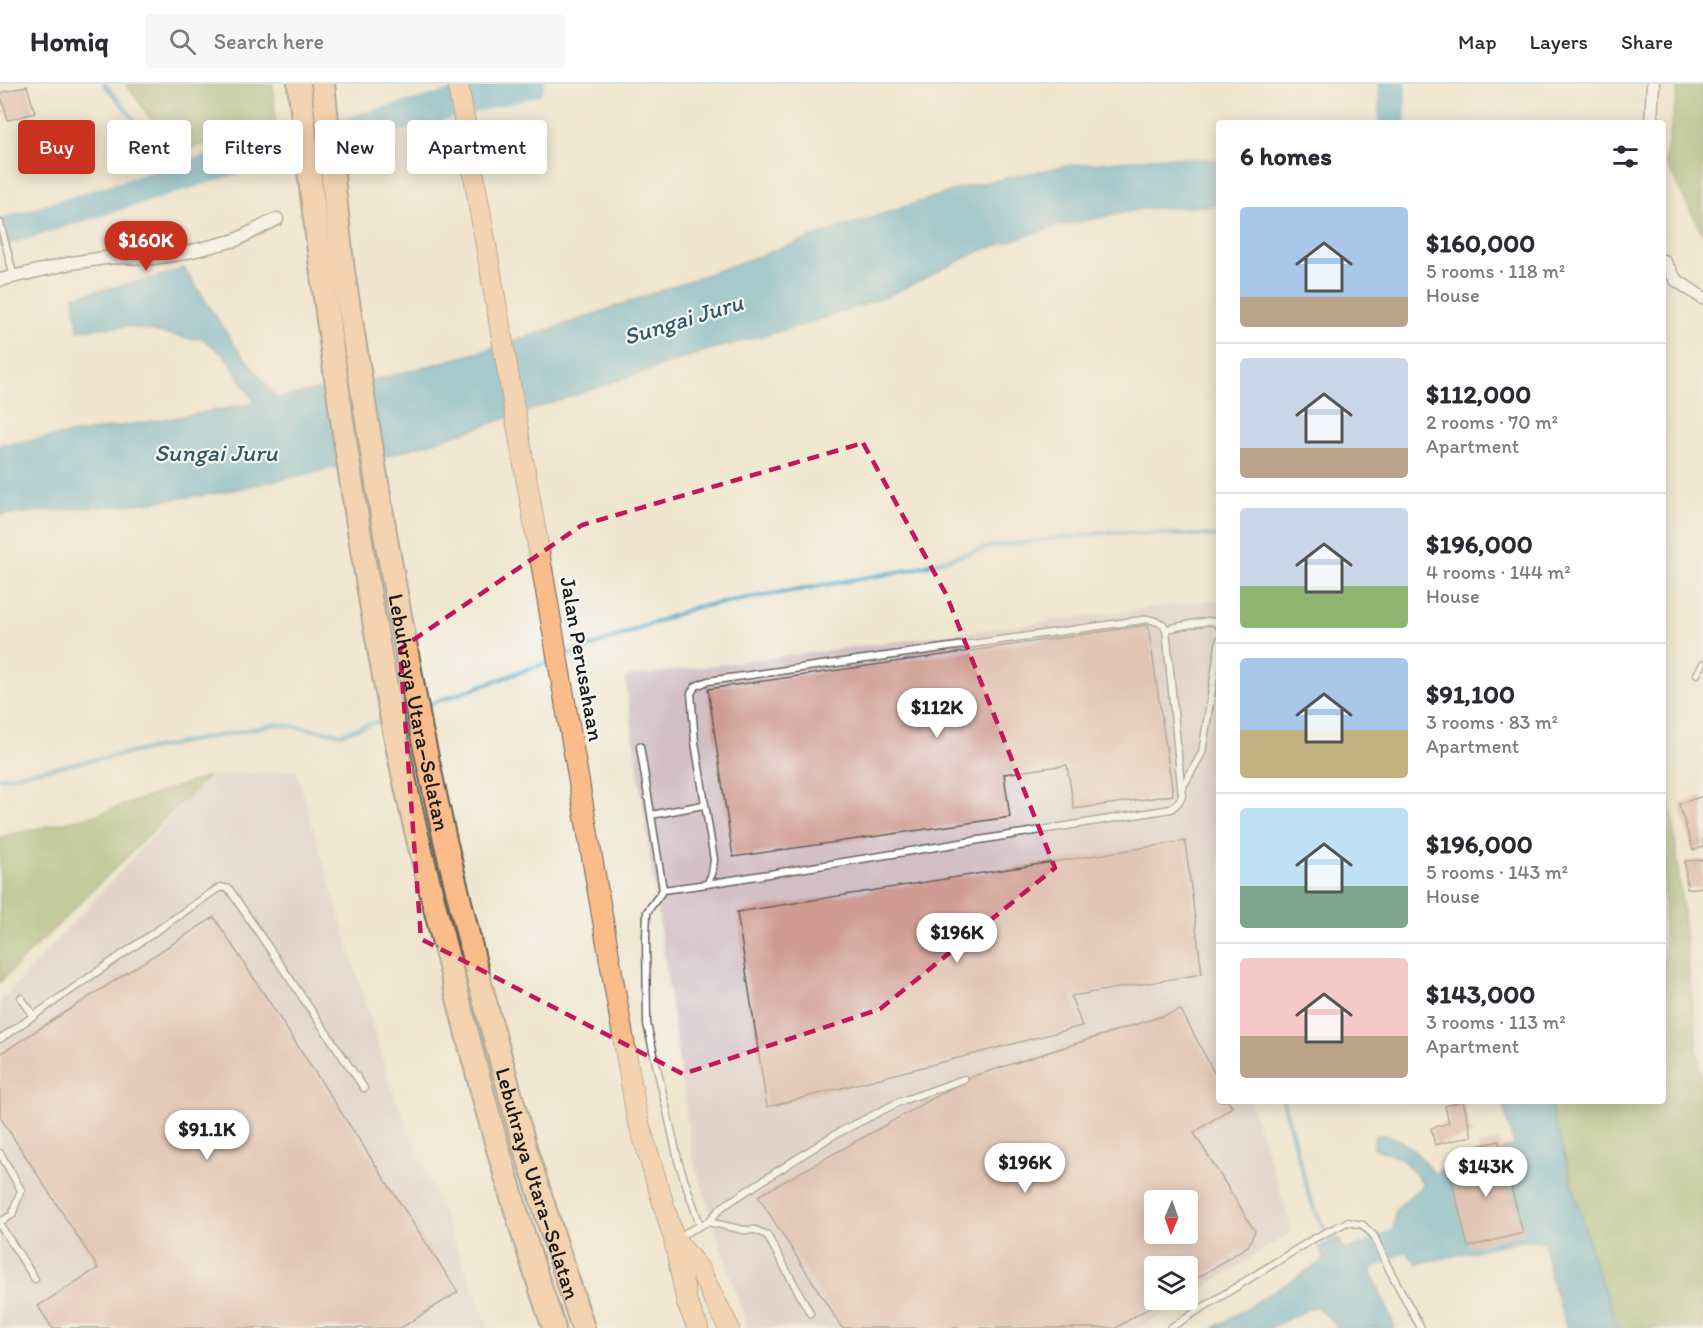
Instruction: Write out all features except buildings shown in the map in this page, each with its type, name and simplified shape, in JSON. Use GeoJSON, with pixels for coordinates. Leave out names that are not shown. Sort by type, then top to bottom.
{"type":"FeatureCollection","features":[{"type":"Feature","properties":{"kind":"highway","name":"Lebuhraya Utara–Selatan"},"geometry":{"type":"LineString","coordinates":[[299,84],[331,348],[388,702],[419,844],[476,1072],[517,1216],[554,1328]]}},
{"type":"Feature","properties":{"kind":"highway","name":"Lebuhraya Utara–Selatan"},"geometry":{"type":"LineString","coordinates":[[324,93],[343,271],[386,538],[421,730],[479,980],[525,1148],[583,1328]]}},
{"type":"Feature","properties":{"kind":"main road","name":"Jalan Perusahaan"},"geometry":{"type":"LineString","coordinates":[[458,84],[637,1117],[674,1239],[687,1304],[698,1328]]}},
{"type":"Feature","properties":{"kind":"main road","name":"Jalan Perusahaan"},"geometry":{"type":"LineString","coordinates":[[674,1239],[699,1269],[729,1328]]}},
{"type":"Feature","properties":{"kind":"street"},"geometry":{"type":"LineString","coordinates":[[1651,120],[1653,84]]}},
{"type":"Feature","properties":{"kind":"street"},"geometry":{"type":"LineString","coordinates":[[0,280],[70,263],[112,257],[154,258],[184,253],[236,240],[277,219]]}},
{"type":"Feature","properties":{"kind":"street"},"geometry":{"type":"LineString","coordinates":[[1666,264],[1676,280],[1703,298]]}},
{"type":"Feature","properties":{"kind":"lane"},"geometry":{"type":"LineString","coordinates":[[0,223],[14,276]]}},
{"type":"Feature","properties":{"kind":"lane"},"geometry":{"type":"LineString","coordinates":[[663,890],[707,884],[1171,809],[1182,796],[1182,788],[1166,629],[1163,624],[1149,619],[708,681],[696,686],[691,693],[695,742],[703,805],[714,860],[707,884]]}},
{"type":"Feature","properties":{"kind":"lane"},"geometry":{"type":"LineString","coordinates":[[1166,629],[1208,621],[1216,623]]}},
{"type":"Feature","properties":{"kind":"lane"},"geometry":{"type":"LineString","coordinates":[[1182,788],[1202,753],[1216,664]]}},
{"type":"Feature","properties":{"kind":"lane"},"geometry":{"type":"LineString","coordinates":[[1697,674],[1703,664]]}},
{"type":"Feature","properties":{"kind":"lane"},"geometry":{"type":"LineString","coordinates":[[640,746],[663,890],[647,912],[647,1024],[679,1164],[700,1226]]}},
{"type":"Feature","properties":{"kind":"lane"},"geometry":{"type":"LineString","coordinates":[[651,815],[703,805]]}},
{"type":"Feature","properties":{"kind":"lane"},"geometry":{"type":"LineString","coordinates":[[0,1039],[220,887],[229,889],[364,1088]]}},
{"type":"Feature","properties":{"kind":"lane"},"geometry":{"type":"LineString","coordinates":[[21,998],[34,1016]]}},
{"type":"Feature","properties":{"kind":"lane"},"geometry":{"type":"LineString","coordinates":[[674,1239],[708,1222],[722,1207],[832,1136],[899,1102],[964,1079]]}},
{"type":"Feature","properties":{"kind":"lane"},"geometry":{"type":"LineString","coordinates":[[0,1153],[21,1190],[12,1215],[0,1223],[35,1279]]}},
{"type":"Feature","properties":{"kind":"lane"},"geometry":{"type":"LineString","coordinates":[[708,1222],[744,1230],[755,1230],[767,1235],[810,1313]]}},
{"type":"Feature","properties":{"kind":"lane"},"geometry":{"type":"LineString","coordinates":[[1170,1328],[1313,1239],[1347,1222],[1363,1225],[1374,1236],[1389,1269],[1422,1328]]}},
{"type":"Feature","properties":{"kind":"highlighted area"},"geometry":{"type":"Polygon","coordinates":[[[863,443],[946,594],[1055,868],[880,1009],[683,1074],[421,939],[400,649],[582,525],[863,443]]]}},
{"type":"Feature","properties":{"kind":"shaded area"},"geometry":{"type":"Polygon","coordinates":[[[1216,599],[1216,1104],[1251,1104],[1293,1231],[1198,1292],[1198,1256],[1144,1256],[1144,1310],[1169,1310],[1140,1328],[747,1328],[692,1155],[625,677],[1216,599]]]}},
{"type":"Feature","properties":{"kind":"shaded area"},"geometry":{"type":"Polygon","coordinates":[[[296,770],[389,1081],[489,1328],[0,1328],[0,1002],[208,776],[296,770]]]}},
{"type":"Feature","properties":{"kind":"green space"},"geometry":{"type":"Polygon","coordinates":[[[126,84],[273,84],[276,120],[203,120],[203,145],[191,148],[191,120],[152,120],[126,84]]]}},
{"type":"Feature","properties":{"kind":"green space"},"geometry":{"type":"Polygon","coordinates":[[[1679,84],[1703,84],[1703,235],[1666,163],[1679,84]]]}},
{"type":"Feature","properties":{"kind":"green space"},"geometry":{"type":"Polygon","coordinates":[[[208,776],[0,982],[0,837],[95,815],[208,776]]]}},
{"type":"Feature","properties":{"kind":"green space"},"geometry":{"type":"Polygon","coordinates":[[[1666,800],[1671,802],[1703,1101],[1703,1328],[1619,1328],[1596,1269],[1550,1104],[1666,1104],[1666,800]]]}},
{"type":"Feature","properties":{"kind":"water","name":"Sungai Juru"},"geometry":{"type":"Polygon","coordinates":[[[1163,157],[1216,160],[1216,205],[1142,209],[1050,228],[980,251],[888,296],[806,324],[702,352],[469,431],[376,459],[218,493],[137,504],[0,515],[0,445],[255,403],[226,357],[202,338],[190,339],[128,326],[78,330],[74,296],[151,279],[184,268],[235,346],[277,398],[383,378],[479,352],[967,186],[1065,166],[1163,157]]]}},
{"type":"Feature","properties":{"kind":"water"},"geometry":{"type":"Polygon","coordinates":[[[1503,1104],[1550,1104],[1596,1269],[1619,1328],[1567,1328],[1550,1276],[1544,1242],[1520,1241],[1417,1264],[1392,1237],[1396,1209],[1424,1184],[1401,1158],[1373,1148],[1375,1135],[1393,1137],[1401,1141],[1416,1153],[1435,1174],[1443,1168],[1514,1145],[1503,1104]]]}},
{"type":"Feature","properties":{"kind":"water"},"geometry":{"type":"Polygon","coordinates":[[[1338,1237],[1345,1250],[1360,1244],[1395,1328],[1337,1328],[1315,1306],[1270,1328],[1214,1328],[1325,1260],[1319,1247],[1338,1237]]]}},
{"type":"Feature","properties":{"kind":"waterway"},"geometry":{"type":"LineString","coordinates":[[104,84],[146,137],[158,186]]}},
{"type":"Feature","properties":{"kind":"waterway"},"geometry":{"type":"LineString","coordinates":[[0,233],[256,154],[531,84]]}},
{"type":"Feature","properties":{"kind":"waterway"},"geometry":{"type":"LineString","coordinates":[[1392,84],[1392,120]]}},
{"type":"Feature","properties":{"kind":"waterway"},"geometry":{"type":"LineString","coordinates":[[563,657],[693,608],[910,570],[992,546],[1110,532],[1216,536]]}},
{"type":"Feature","properties":{"kind":"waterway"},"geometry":{"type":"LineString","coordinates":[[424,706],[552,661]]}},
{"type":"Feature","properties":{"kind":"waterway"},"geometry":{"type":"LineString","coordinates":[[0,778],[278,724],[341,734],[385,719]]}},
{"type":"Feature","properties":{"kind":"waterway"},"geometry":{"type":"LineString","coordinates":[[1284,1104],[1310,1199],[1332,1246]]}},
{"type":"Feature","properties":{"kind":"waterway"},"geometry":{"type":"LineString","coordinates":[[1332,1275],[1430,1225]]}}]}
